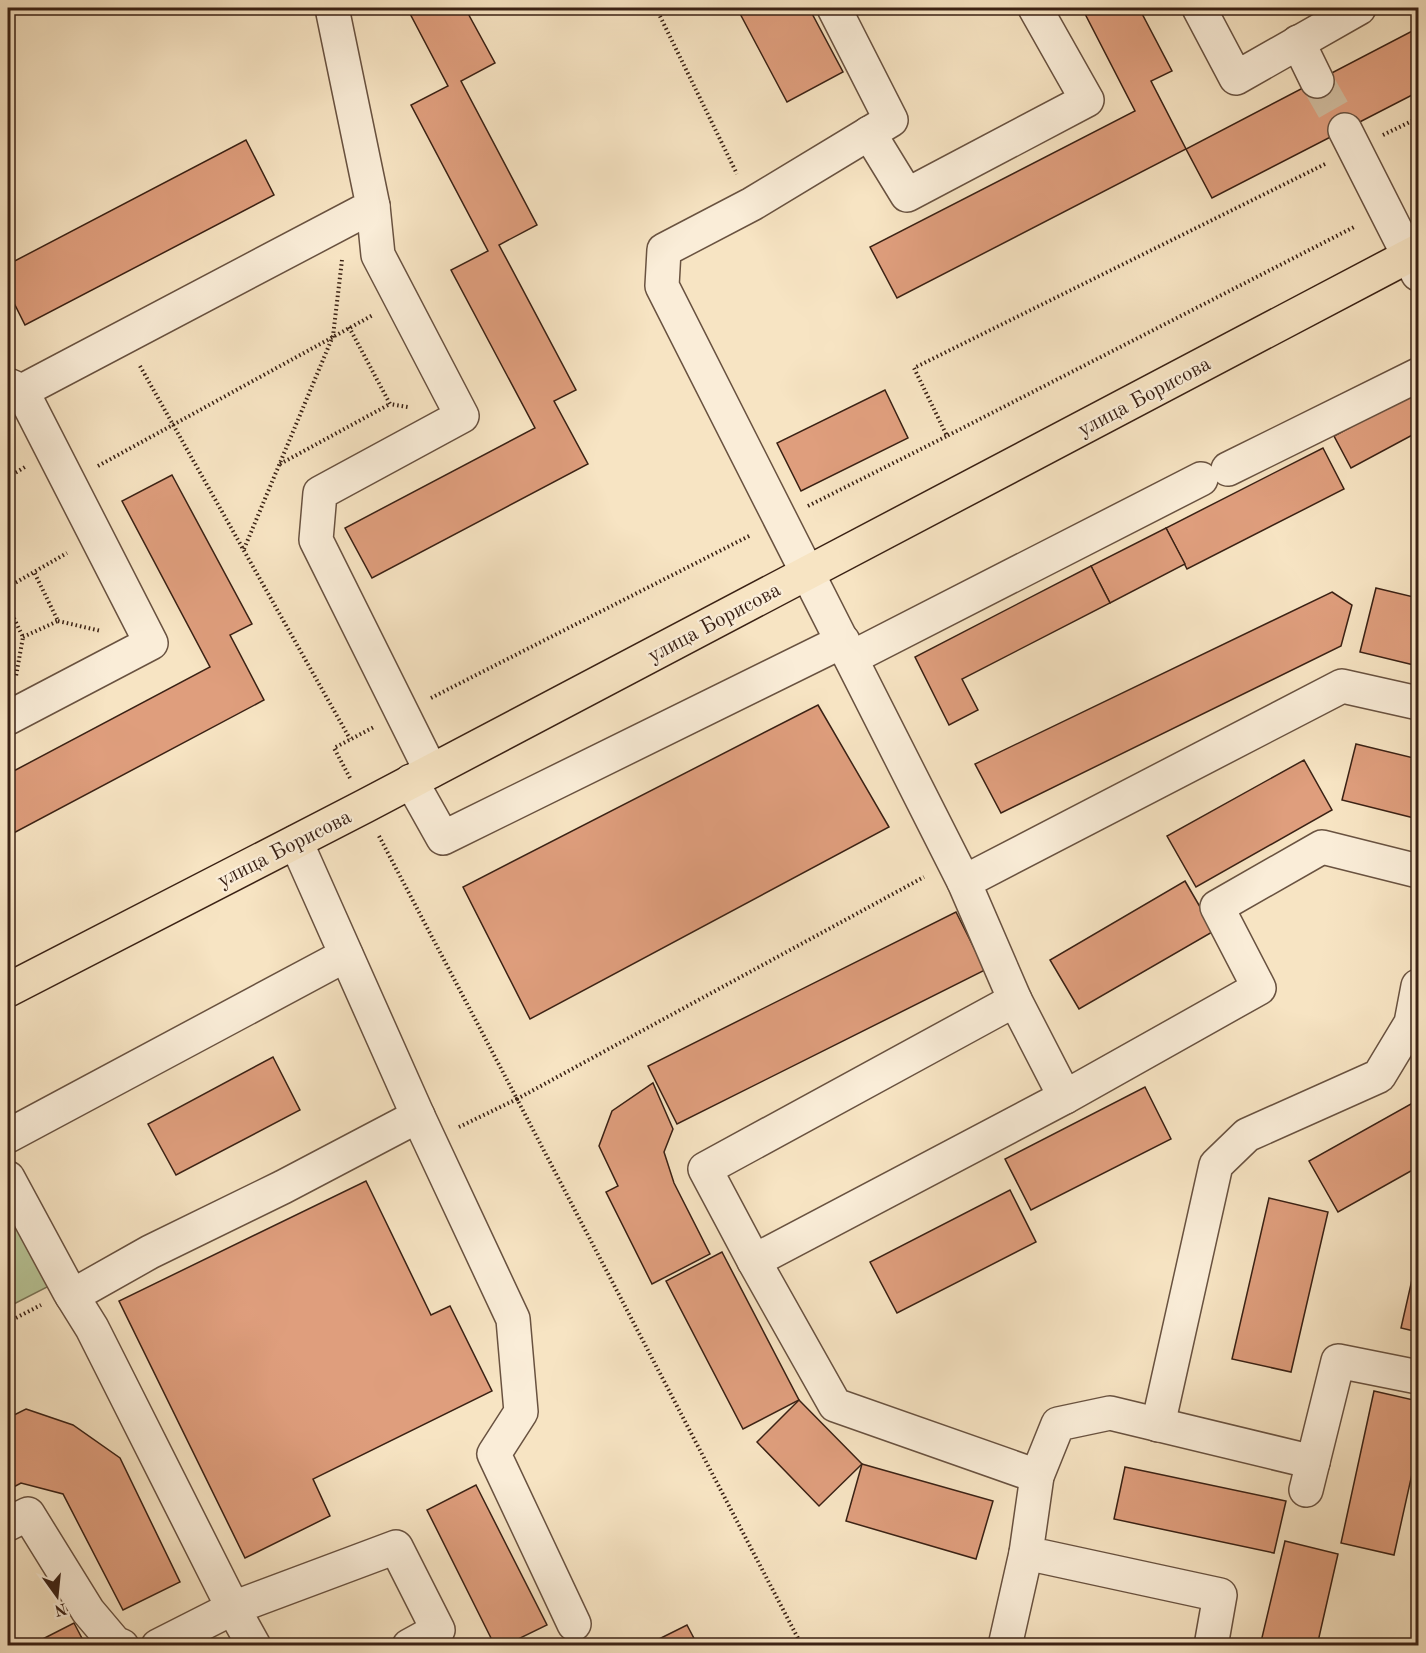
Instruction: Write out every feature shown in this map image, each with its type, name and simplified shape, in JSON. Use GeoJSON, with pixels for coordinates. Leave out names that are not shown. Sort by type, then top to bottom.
{"type":"FeatureCollection","features":[{"type":"Feature","properties":{"kind":"main road","name":"улица Борисова"},"geometry":{"type":"LineString","coordinates":[[8,990],[296,842],[809,572],[1416,260]]}},
{"type":"Feature","properties":{"kind":"lane"},"geometry":{"type":"LineString","coordinates":[[332,8],[360,214],[378,255],[462,416],[320,493],[316,540],[402,713],[443,838],[847,649],[1419,375]]}},
{"type":"Feature","properties":{"kind":"lane"},"geometry":{"type":"LineString","coordinates":[[834,8],[891,120],[752,204],[664,250],[662,286],[809,572],[964,882],[1015,1000],[1065,1097]]}},
{"type":"Feature","properties":{"kind":"lane"},"geometry":{"type":"LineString","coordinates":[[869,133],[907,195],[1087,100],[1035,8]]}},
{"type":"Feature","properties":{"kind":"lane"},"geometry":{"type":"LineString","coordinates":[[1199,8],[1236,78],[1359,8]]}},
{"type":"Feature","properties":{"kind":"lane"},"geometry":{"type":"LineString","coordinates":[[1298,42],[1317,81]]}},
{"type":"Feature","properties":{"kind":"lane"},"geometry":{"type":"LineString","coordinates":[[1350,139],[1386,211],[1416,260]]}},
{"type":"Feature","properties":{"kind":"lane"},"geometry":{"type":"LineString","coordinates":[[8,718],[151,643],[68,482],[15,388],[124,338],[360,214]]}},
{"type":"Feature","properties":{"kind":"lane"},"geometry":{"type":"LineString","coordinates":[[964,882],[1342,686],[1419,704]]}},
{"type":"Feature","properties":{"kind":"lane"},"geometry":{"type":"LineString","coordinates":[[296,842],[424,1129],[513,1319],[520,1412],[494,1454],[574,1624]]}},
{"type":"Feature","properties":{"kind":"lane"},"geometry":{"type":"LineString","coordinates":[[753,1261],[1065,1097],[1259,988],[1217,907],[1322,847],[1419,871]]}},
{"type":"Feature","properties":{"kind":"lane"},"geometry":{"type":"LineString","coordinates":[[8,1136],[346,955]]}},
{"type":"Feature","properties":{"kind":"lane"},"geometry":{"type":"LineString","coordinates":[[1158,1425],[1216,1165],[1247,1135],[1378,1076],[1411,1023],[1419,986]]}},
{"type":"Feature","properties":{"kind":"lane"},"geometry":{"type":"LineString","coordinates":[[1015,1000],[705,1169],[753,1261],[835,1405],[1037,1476]]}},
{"type":"Feature","properties":{"kind":"lane"},"geometry":{"type":"LineString","coordinates":[[72,1296],[150,1252],[283,1187],[424,1129]]}},
{"type":"Feature","properties":{"kind":"lane"},"geometry":{"type":"LineString","coordinates":[[8,1178],[72,1296],[92,1328],[254,1646]]}},
{"type":"Feature","properties":{"kind":"lane"},"geometry":{"type":"LineString","coordinates":[[1005,1646],[1026,1552],[1037,1476],[1058,1424],[1110,1413],[1158,1425],[1310,1476],[1338,1361],[1419,1377]]}},
{"type":"Feature","properties":{"kind":"lane"},"geometry":{"type":"LineString","coordinates":[[8,1524],[28,1514],[88,1611],[115,1643],[122,1646]]}},
{"type":"Feature","properties":{"kind":"lane"},"geometry":{"type":"LineString","coordinates":[[158,1646],[233,1608],[396,1547],[438,1630],[409,1646]]}},
{"type":"Feature","properties":{"kind":"lane"},"geometry":{"type":"LineString","coordinates":[[1026,1552],[1220,1595],[1211,1646]]}},
{"type":"Feature","properties":{"kind":"path"},"geometry":{"type":"LineString","coordinates":[[656,8],[752,204]]}},
{"type":"Feature","properties":{"kind":"path"},"geometry":{"type":"LineString","coordinates":[[947,436],[914,368],[1350,139]]}},
{"type":"Feature","properties":{"kind":"path"},"geometry":{"type":"LineString","coordinates":[[351,779],[334,748],[350,739],[1386,211]]}},
{"type":"Feature","properties":{"kind":"path"},"geometry":{"type":"LineString","coordinates":[[244,550],[333,336],[360,214]]}},
{"type":"Feature","properties":{"kind":"path"},"geometry":{"type":"LineString","coordinates":[[68,482],[401,300]]}},
{"type":"Feature","properties":{"kind":"path"},"geometry":{"type":"LineString","coordinates":[[349,327],[390,404]]}},
{"type":"Feature","properties":{"kind":"path"},"geometry":{"type":"LineString","coordinates":[[124,338],[350,739]]}},
{"type":"Feature","properties":{"kind":"path"},"geometry":{"type":"LineString","coordinates":[[280,464],[390,404],[410,407]]}},
{"type":"Feature","properties":{"kind":"path"},"geometry":{"type":"LineString","coordinates":[[8,587],[96,536]]}},
{"type":"Feature","properties":{"kind":"path"},"geometry":{"type":"LineString","coordinates":[[23,637],[58,621],[34,572]]}},
{"type":"Feature","properties":{"kind":"path"},"geometry":{"type":"LineString","coordinates":[[8,606],[23,637],[8,718]]}},
{"type":"Feature","properties":{"kind":"path"},"geometry":{"type":"LineString","coordinates":[[376,830],[517,1099],[424,1129]]}},
{"type":"Feature","properties":{"kind":"green space"},"geometry":{"type":"Polygon","coordinates":[[[8,1201],[53,1284],[8,1307],[8,1201]]]}},
{"type":"Feature","properties":{"kind":"building"},"geometry":{"type":"Polygon","coordinates":[[[407,8],[465,8],[495,63],[461,81],[537,225],[499,245],[576,390],[554,401],[588,464],[372,578],[345,528],[535,428],[451,270],[488,251],[411,105],[448,86],[407,8]]]}},
{"type":"Feature","properties":{"kind":"building"},"geometry":{"type":"Polygon","coordinates":[[[737,8],[809,8],[843,72],[787,102],[737,8]]]}},
{"type":"Feature","properties":{"kind":"building"},"geometry":{"type":"Polygon","coordinates":[[[1082,8],[1139,8],[1172,71],[1151,81],[1186,149],[897,298],[870,247],[1135,111],[1082,8]]]}},
{"type":"Feature","properties":{"kind":"building"},"geometry":{"type":"Polygon","coordinates":[[[1418,28],[1418,92],[1212,198],[1186,149],[1418,28]]]}},
{"type":"Feature","properties":{"kind":"building"},"geometry":{"type":"Polygon","coordinates":[[[246,140],[274,195],[25,325],[8,291],[8,262],[9,264],[246,140]]]}},
{"type":"Feature","properties":{"kind":"building"},"geometry":{"type":"Polygon","coordinates":[[[885,390],[908,438],[801,491],[777,443],[885,390]]]}},
{"type":"Feature","properties":{"kind":"building"},"geometry":{"type":"Polygon","coordinates":[[[1418,391],[1418,432],[1351,468],[1334,436],[1418,391]]]}},
{"type":"Feature","properties":{"kind":"building"},"geometry":{"type":"Polygon","coordinates":[[[1323,448],[1344,489],[1187,569],[1166,528],[1323,448]]]}},
{"type":"Feature","properties":{"kind":"building"},"geometry":{"type":"Polygon","coordinates":[[[172,475],[252,624],[230,635],[264,700],[8,836],[8,774],[210,667],[122,501],[172,475]]]}},
{"type":"Feature","properties":{"kind":"building"},"geometry":{"type":"Polygon","coordinates":[[[1166,528],[1185,564],[1110,603],[1091,566],[1166,528]]]}},
{"type":"Feature","properties":{"kind":"building"},"geometry":{"type":"Polygon","coordinates":[[[1091,566],[1110,603],[962,679],[978,710],[949,725],[915,657],[1091,566]]]}},
{"type":"Feature","properties":{"kind":"building"},"geometry":{"type":"Polygon","coordinates":[[[1376,588],[1418,598],[1418,666],[1360,652],[1376,588]]]}},
{"type":"Feature","properties":{"kind":"building"},"geometry":{"type":"Polygon","coordinates":[[[1332,592],[1352,605],[1341,646],[1001,813],[975,764],[1332,592]]]}},
{"type":"Feature","properties":{"kind":"building"},"geometry":{"type":"Polygon","coordinates":[[[818,705],[889,827],[530,1019],[463,887],[818,705]]]}},
{"type":"Feature","properties":{"kind":"building"},"geometry":{"type":"Polygon","coordinates":[[[1356,744],[1418,759],[1418,819],[1342,800],[1356,744]]]}},
{"type":"Feature","properties":{"kind":"building"},"geometry":{"type":"Polygon","coordinates":[[[1304,760],[1332,810],[1196,887],[1167,836],[1304,760]]]}},
{"type":"Feature","properties":{"kind":"building"},"geometry":{"type":"Polygon","coordinates":[[[1185,881],[1214,931],[1079,1009],[1050,960],[1185,881]]]}},
{"type":"Feature","properties":{"kind":"building"},"geometry":{"type":"Polygon","coordinates":[[[956,912],[985,970],[677,1124],[648,1066],[956,912]]]}},
{"type":"Feature","properties":{"kind":"building"},"geometry":{"type":"Polygon","coordinates":[[[273,1057],[300,1110],[176,1175],[148,1124],[273,1057]]]}},
{"type":"Feature","properties":{"kind":"building"},"geometry":{"type":"Polygon","coordinates":[[[653,1083],[673,1129],[664,1152],[674,1183],[710,1254],[652,1284],[606,1192],[618,1186],[599,1146],[612,1111],[653,1083]]]}},
{"type":"Feature","properties":{"kind":"building"},"geometry":{"type":"Polygon","coordinates":[[[1145,1087],[1171,1139],[1031,1210],[1005,1159],[1145,1087]]]}},
{"type":"Feature","properties":{"kind":"building"},"geometry":{"type":"Polygon","coordinates":[[[1418,1100],[1418,1167],[1338,1212],[1309,1161],[1418,1100]]]}},
{"type":"Feature","properties":{"kind":"building"},"geometry":{"type":"Polygon","coordinates":[[[366,1181],[431,1315],[450,1306],[492,1391],[313,1479],[330,1516],[245,1558],[119,1301],[366,1181]]]}},
{"type":"Feature","properties":{"kind":"building"},"geometry":{"type":"Polygon","coordinates":[[[1010,1190],[1036,1242],[897,1313],[870,1262],[1010,1190]]]}},
{"type":"Feature","properties":{"kind":"building"},"geometry":{"type":"Polygon","coordinates":[[[1269,1198],[1328,1212],[1291,1372],[1232,1359],[1269,1198]]]}},
{"type":"Feature","properties":{"kind":"building"},"geometry":{"type":"Polygon","coordinates":[[[722,1252],[799,1400],[743,1429],[666,1281],[722,1252]]]}},
{"type":"Feature","properties":{"kind":"building"},"geometry":{"type":"Polygon","coordinates":[[[1416,1262],[1418,1263],[1418,1332],[1401,1328],[1416,1262]]]}},
{"type":"Feature","properties":{"kind":"building"},"geometry":{"type":"Polygon","coordinates":[[[1374,1391],[1418,1401],[1418,1447],[1394,1555],[1341,1543],[1374,1391]]]}},
{"type":"Feature","properties":{"kind":"building"},"geometry":{"type":"Polygon","coordinates":[[[799,1400],[862,1464],[819,1506],[757,1442],[799,1400]]]}},
{"type":"Feature","properties":{"kind":"building"},"geometry":{"type":"Polygon","coordinates":[[[26,1409],[73,1425],[120,1458],[180,1582],[123,1610],[63,1494],[21,1483],[8,1490],[8,1418],[26,1409]]]}},
{"type":"Feature","properties":{"kind":"building"},"geometry":{"type":"Polygon","coordinates":[[[862,1464],[993,1501],[976,1559],[846,1521],[862,1464]]]}},
{"type":"Feature","properties":{"kind":"building"},"geometry":{"type":"Polygon","coordinates":[[[1125,1467],[1286,1501],[1274,1553],[1114,1519],[1125,1467]]]}},
{"type":"Feature","properties":{"kind":"building"},"geometry":{"type":"Polygon","coordinates":[[[476,1485],[547,1625],[518,1639],[521,1646],[495,1646],[427,1510],[476,1485]]]}},
{"type":"Feature","properties":{"kind":"building"},"geometry":{"type":"Polygon","coordinates":[[[1285,1541],[1338,1554],[1317,1646],[1260,1646],[1285,1541]]]}},
{"type":"Feature","properties":{"kind":"building"},"geometry":{"type":"Polygon","coordinates":[[[74,1623],[86,1646],[29,1646],[74,1623]]]}},
{"type":"Feature","properties":{"kind":"building"},"geometry":{"type":"Polygon","coordinates":[[[687,1625],[698,1646],[646,1646],[651,1643],[687,1625]]]}},
{"type":"Feature","properties":{"kind":"tunnel"},"geometry":{"type":"LineString","coordinates":[[1317,81],[1345,130]]}}]}
